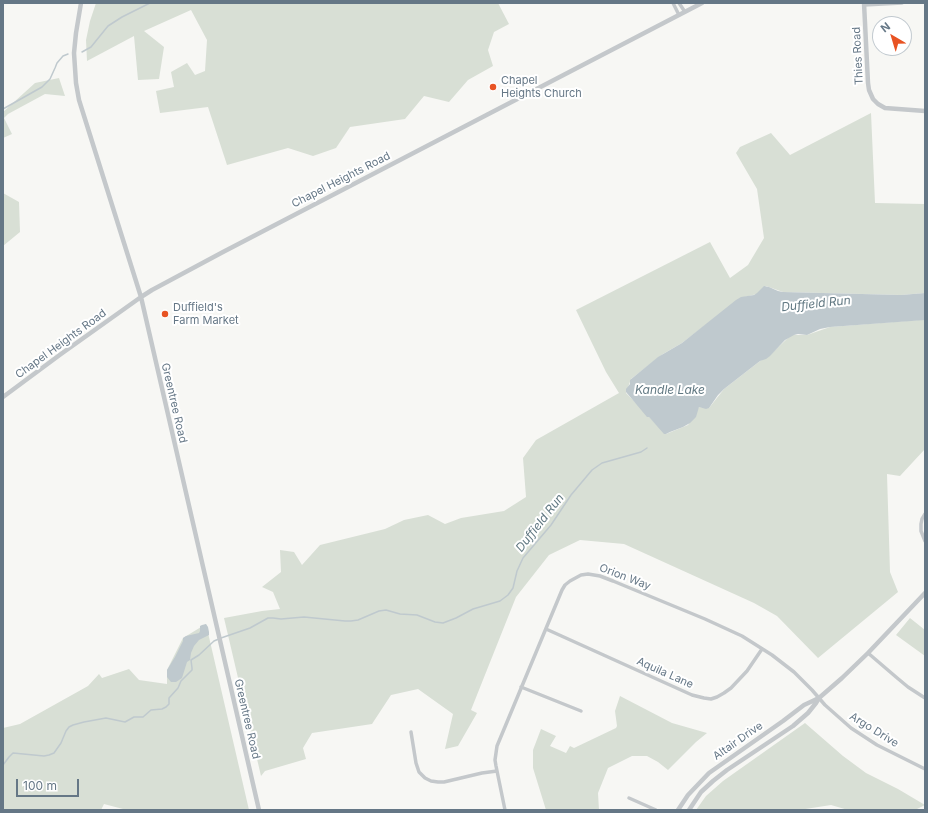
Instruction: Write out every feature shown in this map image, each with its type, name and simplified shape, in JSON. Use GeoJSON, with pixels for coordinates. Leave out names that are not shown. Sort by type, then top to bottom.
{"type":"FeatureCollection","features":[{"type":"Feature","properties":{"kind":"street","name":"Greentree Road"},"geometry":{"type":"LineString","coordinates":[[81,3],[74,53],[79,100],[141,297],[259,810]]}},
{"type":"Feature","properties":{"kind":"street"},"geometry":{"type":"LineString","coordinates":[[673,3],[679,15]]}},
{"type":"Feature","properties":{"kind":"street"},"geometry":{"type":"LineString","coordinates":[[679,3],[685,12]]}},
{"type":"Feature","properties":{"kind":"street","name":"Chapel Heights Road"},"geometry":{"type":"LineString","coordinates":[[3,397],[141,297],[223,252],[702,3]]}},
{"type":"Feature","properties":{"kind":"street"},"geometry":{"type":"LineString","coordinates":[[864,4],[902,3]]}},
{"type":"Feature","properties":{"kind":"street","name":"Thies Road"},"geometry":{"type":"LineString","coordinates":[[864,4],[868,83],[873,99],[885,108],[925,111]]}},
{"type":"Feature","properties":{"kind":"street"},"geometry":{"type":"LineString","coordinates":[[925,514],[922,519],[921,531],[925,541]]}},
{"type":"Feature","properties":{"kind":"street","name":"Orion Way"},"geometry":{"type":"LineString","coordinates":[[505,810],[495,760],[497,746],[558,599],[565,585],[581,575],[594,574],[613,581],[722,626],[742,636],[772,655],[794,672],[819,698]]}},
{"type":"Feature","properties":{"kind":"street","name":"Altair Drive"},"geometry":{"type":"LineString","coordinates":[[688,810],[701,792],[713,781],[811,711],[819,698],[868,653],[925,593]]}},
{"type":"Feature","properties":{"kind":"street","name":"Aquila Lane"},"geometry":{"type":"LineString","coordinates":[[546,629],[692,695],[711,699],[731,688],[762,649]]}},
{"type":"Feature","properties":{"kind":"street"},"geometry":{"type":"LineString","coordinates":[[868,653],[896,678],[925,698]]}},
{"type":"Feature","properties":{"kind":"street"},"geometry":{"type":"LineString","coordinates":[[522,687],[581,711]]}},
{"type":"Feature","properties":{"kind":"street","name":"Altair Drive"},"geometry":{"type":"LineString","coordinates":[[678,810],[688,795],[709,773],[804,705],[819,698]]}},
{"type":"Feature","properties":{"kind":"street","name":"Argo Drive"},"geometry":{"type":"LineString","coordinates":[[819,698],[842,721],[862,736],[876,745],[925,769]]}},
{"type":"Feature","properties":{"kind":"street"},"geometry":{"type":"LineString","coordinates":[[411,732],[419,772],[431,782],[444,782],[497,771]]}},
{"type":"Feature","properties":{"kind":"street"},"geometry":{"type":"LineString","coordinates":[[629,798],[656,810]]}},
{"type":"Feature","properties":{"kind":"shaded area"},"geometry":{"type":"Polygon","coordinates":[[[96,3],[498,3],[509,24],[494,32],[488,50],[493,66],[468,80],[449,102],[424,96],[405,119],[350,127],[336,148],[313,156],[288,148],[227,165],[208,107],[160,113],[156,91],[174,87],[171,72],[187,63],[195,75],[205,71],[207,40],[191,10],[144,31],[164,47],[159,79],[138,80],[134,36],[87,61],[86,40],[96,3]]]}},
{"type":"Feature","properties":{"kind":"shaded area"},"geometry":{"type":"Polygon","coordinates":[[[59,78],[65,96],[45,94],[8,114],[4,118],[12,134],[3,138],[3,112],[35,83],[59,78]]]}},
{"type":"Feature","properties":{"kind":"shaded area"},"geometry":{"type":"Polygon","coordinates":[[[871,113],[875,203],[925,204],[925,293],[901,295],[783,292],[766,286],[757,294],[741,298],[682,343],[663,354],[631,379],[626,393],[666,434],[688,425],[699,407],[709,408],[724,389],[770,355],[791,335],[807,335],[830,327],[925,320],[925,449],[900,476],[887,474],[890,572],[898,592],[818,658],[777,616],[754,603],[624,544],[580,540],[549,555],[516,597],[471,710],[477,713],[458,746],[445,749],[453,714],[418,689],[391,695],[372,724],[312,733],[303,748],[306,759],[265,771],[261,776],[224,618],[280,609],[273,592],[262,587],[281,572],[280,550],[294,552],[302,565],[320,545],[385,529],[404,520],[428,515],[445,524],[461,518],[504,511],[526,497],[523,458],[536,440],[619,393],[606,372],[576,310],[710,242],[730,278],[748,265],[764,238],[757,189],[736,153],[740,147],[771,133],[790,155],[871,113]]]}},
{"type":"Feature","properties":{"kind":"shaded area"},"geometry":{"type":"Polygon","coordinates":[[[3,193],[19,202],[20,232],[3,246],[3,193]]]}},
{"type":"Feature","properties":{"kind":"shaded area"},"geometry":{"type":"Polygon","coordinates":[[[910,618],[925,630],[925,656],[896,635],[910,618]]]}},
{"type":"Feature","properties":{"kind":"shaded area"},"geometry":{"type":"Polygon","coordinates":[[[206,624],[249,810],[124,810],[104,804],[101,810],[3,810],[3,728],[20,724],[88,686],[99,674],[102,678],[129,669],[139,680],[167,684],[167,670],[183,638],[206,624]]]}},
{"type":"Feature","properties":{"kind":"shaded area"},"geometry":{"type":"Polygon","coordinates":[[[620,696],[672,723],[707,733],[668,770],[647,756],[632,756],[608,768],[598,793],[599,810],[546,810],[533,768],[533,750],[541,729],[556,736],[550,746],[566,753],[570,746],[574,748],[616,728],[615,711],[620,696]]]}},
{"type":"Feature","properties":{"kind":"shaded area"},"geometry":{"type":"Polygon","coordinates":[[[805,723],[843,756],[866,773],[925,805],[915,810],[848,810],[831,805],[799,810],[696,810],[706,796],[723,781],[805,723]]]}},
{"type":"Feature","properties":{"kind":"water","name":"Kandle Lake"},"geometry":{"type":"Polygon","coordinates":[[[764,286],[783,292],[901,295],[925,293],[925,320],[830,327],[820,329],[807,335],[794,335],[785,340],[770,356],[760,361],[724,389],[709,408],[706,409],[699,407],[696,417],[690,423],[664,434],[649,417],[647,417],[626,392],[626,389],[630,384],[630,380],[658,357],[682,343],[736,300],[741,297],[754,295],[764,286]]]}},
{"type":"Feature","properties":{"kind":"water"},"geometry":{"type":"Polygon","coordinates":[[[206,624],[209,635],[199,640],[194,646],[182,678],[176,682],[171,682],[167,677],[167,670],[183,641],[183,638],[199,633],[200,626],[206,624]]]}},
{"type":"Feature","properties":{"kind":"waterway"},"geometry":{"type":"LineString","coordinates":[[82,52],[91,47],[108,26],[150,3]]}},
{"type":"Feature","properties":{"kind":"waterway"},"geometry":{"type":"LineString","coordinates":[[3,109],[42,87],[50,79],[57,63],[63,56],[68,54]]}},
{"type":"Feature","properties":{"kind":"waterway","name":"Duffield Run"},"geometry":{"type":"LineString","coordinates":[[3,765],[13,753],[44,756],[54,753],[61,743],[66,731],[73,725],[106,718],[125,722],[134,717],[143,717],[151,710],[166,707],[169,704],[169,698],[178,688],[181,681],[192,670],[191,660],[199,655],[214,641],[250,628],[268,618],[281,619],[304,617],[351,621],[386,610],[400,614],[417,615],[435,622],[443,623],[473,609],[500,601],[508,595],[513,588],[517,571],[523,558],[551,525],[571,495],[592,470],[602,463],[641,452],[647,448]]}},
{"type":"Feature","properties":{"kind":"place","name":"Chapel Heights Church"},"geometry":{"type":"Point","coordinates":[493,87]}},
{"type":"Feature","properties":{"kind":"place","name":"Duffield's Farm Market"},"geometry":{"type":"Point","coordinates":[165,314]}}]}
